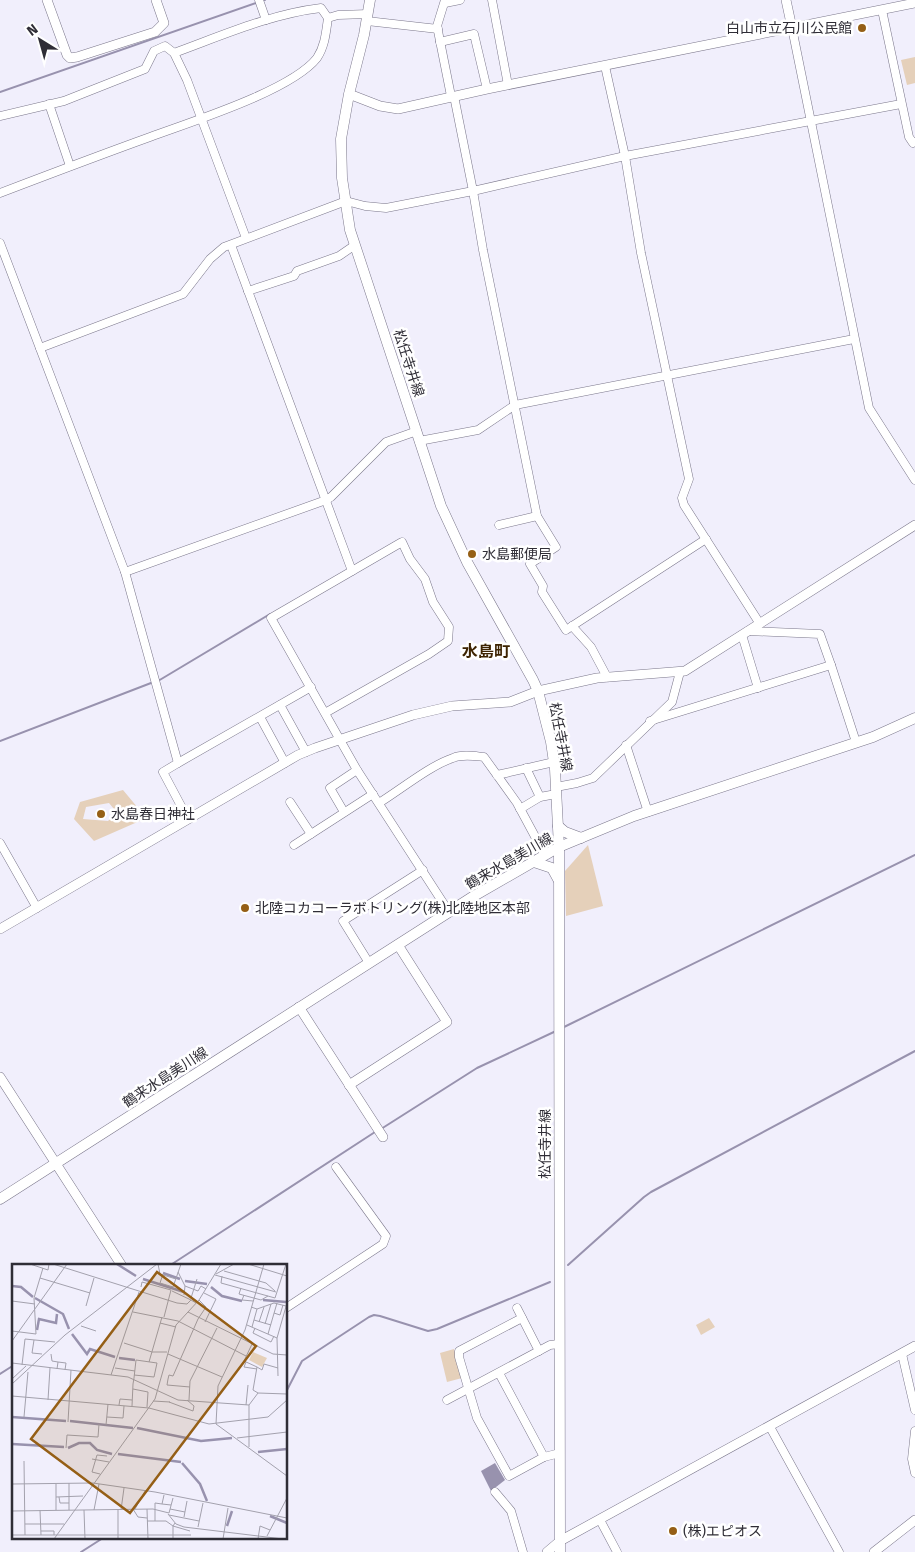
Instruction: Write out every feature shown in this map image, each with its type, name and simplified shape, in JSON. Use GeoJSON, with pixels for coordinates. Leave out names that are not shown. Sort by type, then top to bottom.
{"type":"FeatureCollection","features":[{"type":"Feature","properties":{"kind":"main road","name":"松任寺井線"},"geometry":{"type":"LineString","coordinates":[[370,0],[341,139],[342,178],[350,230],[441,506],[467,562],[533,680],[551,742],[554,762],[559,847],[560,1547]]}},
{"type":"Feature","properties":{"kind":"main road","name":"鶴来水島美川線"},"geometry":{"type":"LineString","coordinates":[[0,1198],[449,912],[559,847],[648,812],[856,742],[915,718]]}},
{"type":"Feature","properties":{"kind":"main road"},"geometry":{"type":"LineString","coordinates":[[558,826],[565,832],[581,838]]}},
{"type":"Feature","properties":{"kind":"main road"},"geometry":{"type":"LineString","coordinates":[[534,862],[552,868],[559,880]]}},
{"type":"Feature","properties":{"kind":"street"},"geometry":{"type":"LineString","coordinates":[[47,0],[67,55],[70,58],[155,32],[164,23],[156,0]]}},
{"type":"Feature","properties":{"kind":"street"},"geometry":{"type":"LineString","coordinates":[[258,0],[266,20]]}},
{"type":"Feature","properties":{"kind":"street"},"geometry":{"type":"LineString","coordinates":[[460,0],[445,2],[437,26],[473,191],[483,250],[537,516],[556,547],[530,564],[543,586],[542,592],[566,630],[706,539]]}},
{"type":"Feature","properties":{"kind":"street"},"geometry":{"type":"LineString","coordinates":[[492,0],[508,86]]}},
{"type":"Feature","properties":{"kind":"street"},"geometry":{"type":"LineString","coordinates":[[786,0],[869,408],[915,480]]}},
{"type":"Feature","properties":{"kind":"street"},"geometry":{"type":"LineString","coordinates":[[349,94],[380,106],[398,109],[487,89],[915,3]]}},
{"type":"Feature","properties":{"kind":"street"},"geometry":{"type":"LineString","coordinates":[[0,193],[201,118],[284,82],[301,72],[316,59],[323,47],[328,18],[319,4],[306,10],[266,20],[174,53]]}},
{"type":"Feature","properties":{"kind":"street"},"geometry":{"type":"LineString","coordinates":[[882,10],[908,137],[913,143],[915,142]]}},
{"type":"Feature","properties":{"kind":"street"},"geometry":{"type":"LineString","coordinates":[[328,18],[338,15],[438,28]]}},
{"type":"Feature","properties":{"kind":"street"},"geometry":{"type":"LineString","coordinates":[[440,42],[474,34],[487,89]]}},
{"type":"Feature","properties":{"kind":"street"},"geometry":{"type":"LineString","coordinates":[[0,116],[64,101],[145,69],[154,51],[164,46],[174,53],[187,80],[246,238]]}},
{"type":"Feature","properties":{"kind":"street"},"geometry":{"type":"LineString","coordinates":[[605,66],[624,156],[641,253],[689,479],[682,498],[684,505],[760,624]]}},
{"type":"Feature","properties":{"kind":"street"},"geometry":{"type":"LineString","coordinates":[[49,104],[70,166]]}},
{"type":"Feature","properties":{"kind":"street"},"geometry":{"type":"LineString","coordinates":[[40,348],[183,294],[216,252],[224,247],[346,201],[365,206],[386,208],[473,191],[624,156],[901,104]]}},
{"type":"Feature","properties":{"kind":"street"},"geometry":{"type":"LineString","coordinates":[[0,243],[125,572],[178,763]]}},
{"type":"Feature","properties":{"kind":"street"},"geometry":{"type":"LineString","coordinates":[[231,245],[352,571]]}},
{"type":"Feature","properties":{"kind":"street"},"geometry":{"type":"LineString","coordinates":[[248,291],[294,276],[297,271],[339,256],[355,246]]}},
{"type":"Feature","properties":{"kind":"street"},"geometry":{"type":"LineString","coordinates":[[125,572],[326,500],[386,442],[418,436],[478,430],[515,404],[854,340]]}},
{"type":"Feature","properties":{"kind":"street"},"geometry":{"type":"LineString","coordinates":[[499,526],[537,516]]}},
{"type":"Feature","properties":{"kind":"street"},"geometry":{"type":"LineString","coordinates":[[0,929],[188,818],[306,752],[413,715],[461,705],[510,702],[570,683],[607,677],[680,672],[693,668],[915,524]]}},
{"type":"Feature","properties":{"kind":"street"},"geometry":{"type":"LineString","coordinates":[[326,713],[429,654],[448,641],[449,627],[433,602],[424,579],[410,560],[402,542],[272,618],[357,770],[449,912]]}},
{"type":"Feature","properties":{"kind":"street"},"geometry":{"type":"LineString","coordinates":[[572,626],[592,647],[607,677]]}},
{"type":"Feature","properties":{"kind":"street"},"geometry":{"type":"LineString","coordinates":[[745,633],[820,634],[856,742]]}},
{"type":"Feature","properties":{"kind":"street"},"geometry":{"type":"LineString","coordinates":[[745,633],[758,688]]}},
{"type":"Feature","properties":{"kind":"street"},"geometry":{"type":"LineString","coordinates":[[650,722],[831,664]]}},
{"type":"Feature","properties":{"kind":"street"},"geometry":{"type":"LineString","coordinates":[[520,808],[540,797],[592,778],[672,702],[680,672]]}},
{"type":"Feature","properties":{"kind":"street"},"geometry":{"type":"LineString","coordinates":[[188,818],[163,772],[311,687]]}},
{"type":"Feature","properties":{"kind":"street"},"geometry":{"type":"LineString","coordinates":[[280,705],[306,752]]}},
{"type":"Feature","properties":{"kind":"street"},"geometry":{"type":"LineString","coordinates":[[260,717],[285,763]]}},
{"type":"Feature","properties":{"kind":"street"},"geometry":{"type":"LineString","coordinates":[[626,745],[648,812]]}},
{"type":"Feature","properties":{"kind":"street"},"geometry":{"type":"LineString","coordinates":[[379,803],[454,757],[484,757],[520,808],[545,855]]}},
{"type":"Feature","properties":{"kind":"street"},"geometry":{"type":"LineString","coordinates":[[497,775],[554,762]]}},
{"type":"Feature","properties":{"kind":"street"},"geometry":{"type":"LineString","coordinates":[[526,768],[540,797]]}},
{"type":"Feature","properties":{"kind":"street"},"geometry":{"type":"LineString","coordinates":[[344,812],[330,788],[357,770]]}},
{"type":"Feature","properties":{"kind":"street"},"geometry":{"type":"LineString","coordinates":[[294,845],[373,794]]}},
{"type":"Feature","properties":{"kind":"street"},"geometry":{"type":"LineString","coordinates":[[290,802],[311,834]]}},
{"type":"Feature","properties":{"kind":"street"},"geometry":{"type":"LineString","coordinates":[[0,843],[37,908]]}},
{"type":"Feature","properties":{"kind":"street"},"geometry":{"type":"LineString","coordinates":[[369,963],[343,921],[423,870]]}},
{"type":"Feature","properties":{"kind":"street"},"geometry":{"type":"LineString","coordinates":[[349,1085],[447,1022],[398,945]]}},
{"type":"Feature","properties":{"kind":"street"},"geometry":{"type":"LineString","coordinates":[[299,1007],[380,1133]]}},
{"type":"Feature","properties":{"kind":"street"},"geometry":{"type":"LineString","coordinates":[[0,1077],[121,1264]]}},
{"type":"Feature","properties":{"kind":"street"},"geometry":{"type":"LineString","coordinates":[[288,1307],[383,1244],[386,1236],[336,1167]]}},
{"type":"Feature","properties":{"kind":"street"},"geometry":{"type":"LineString","coordinates":[[517,1308],[539,1351]]}},
{"type":"Feature","properties":{"kind":"street"},"geometry":{"type":"LineString","coordinates":[[522,1318],[460,1351],[459,1357],[477,1418],[509,1476],[544,1457],[560,1453]]}},
{"type":"Feature","properties":{"kind":"street"},"geometry":{"type":"LineString","coordinates":[[447,1400],[469,1390],[550,1345],[559,1344]]}},
{"type":"Feature","properties":{"kind":"street"},"geometry":{"type":"LineString","coordinates":[[546,1552],[560,1547],[600,1520],[915,1346]]}},
{"type":"Feature","properties":{"kind":"street"},"geometry":{"type":"LineString","coordinates":[[902,1354],[912,1385],[915,1410]]}},
{"type":"Feature","properties":{"kind":"street"},"geometry":{"type":"LineString","coordinates":[[498,1373],[544,1457]]}},
{"type":"Feature","properties":{"kind":"street"},"geometry":{"type":"LineString","coordinates":[[770,1427],[839,1552]]}},
{"type":"Feature","properties":{"kind":"street"},"geometry":{"type":"LineString","coordinates":[[915,1430],[912,1458],[915,1473]]}},
{"type":"Feature","properties":{"kind":"street"},"geometry":{"type":"LineString","coordinates":[[495,1492],[511,1511],[523,1552]]}},
{"type":"Feature","properties":{"kind":"street"},"geometry":{"type":"LineString","coordinates":[[600,1520],[617,1552]]}},
{"type":"Feature","properties":{"kind":"street"},"geometry":{"type":"LineString","coordinates":[[874,1552],[915,1520]]}},
{"type":"Feature","properties":{"kind":"shaded area"},"geometry":{"type":"Polygon","coordinates":[[[915,57],[915,83],[907,85],[901,60],[915,57]]]}},
{"type":"Feature","properties":{"kind":"shaded area"},"geometry":{"type":"Polygon","coordinates":[[[123,790],[138,808],[114,809],[109,803],[86,807],[83,819],[108,821],[114,815],[139,813],[142,820],[94,841],[74,819],[80,802],[123,790]]]}},
{"type":"Feature","properties":{"kind":"shaded area"},"geometry":{"type":"Polygon","coordinates":[[[588,845],[603,906],[566,916],[565,871],[588,845]]]}},
{"type":"Feature","properties":{"kind":"shaded area"},"geometry":{"type":"Polygon","coordinates":[[[709,1318],[715,1327],[701,1335],[696,1325],[709,1318]]]}},
{"type":"Feature","properties":{"kind":"shaded area"},"geometry":{"type":"Polygon","coordinates":[[[454,1349],[462,1378],[447,1382],[440,1353],[454,1349]]]}},
{"type":"Feature","properties":{"kind":"shaded area"},"geometry":{"type":"Polygon","coordinates":[[[495,1463],[505,1480],[491,1491],[481,1471],[495,1463]]]}},
{"type":"Feature","properties":{"kind":"waterway"},"geometry":{"type":"LineString","coordinates":[[0,92],[256,3]]}},
{"type":"Feature","properties":{"kind":"waterway"},"geometry":{"type":"LineString","coordinates":[[158,681],[270,614]]}},
{"type":"Feature","properties":{"kind":"waterway"},"geometry":{"type":"LineString","coordinates":[[0,741],[151,683]]}},
{"type":"Feature","properties":{"kind":"waterway"},"geometry":{"type":"LineString","coordinates":[[562,1028],[915,855]]}},
{"type":"Feature","properties":{"kind":"waterway"},"geometry":{"type":"LineString","coordinates":[[381,1129],[477,1068],[556,1031]]}},
{"type":"Feature","properties":{"kind":"waterway"},"geometry":{"type":"LineString","coordinates":[[568,1265],[651,1192],[915,1051]]}},
{"type":"Feature","properties":{"kind":"waterway"},"geometry":{"type":"LineString","coordinates":[[172,1264],[375,1132]]}},
{"type":"Feature","properties":{"kind":"waterway"},"geometry":{"type":"LineString","coordinates":[[288,1388],[302,1361],[369,1317],[374,1315],[380,1316],[428,1331],[550,1282]]}},
{"type":"Feature","properties":{"kind":"waterway"},"geometry":{"type":"LineString","coordinates":[[0,1374],[12,1366]]}},
{"type":"Feature","properties":{"kind":"waterway"},"geometry":{"type":"LineString","coordinates":[[81,1552],[100,1540]]}},
{"type":"Feature","properties":{"kind":"place","name":"白山市立石川公民館"},"geometry":{"type":"Point","coordinates":[862,28]}},
{"type":"Feature","properties":{"kind":"place","name":"水島郵便局"},"geometry":{"type":"Point","coordinates":[472,554]}},
{"type":"Feature","properties":{"kind":"place","name":"水島春日神社"},"geometry":{"type":"Point","coordinates":[101,814]}},
{"type":"Feature","properties":{"kind":"place","name":"北陸コカコーラボトリング(株)北陸地区本部"},"geometry":{"type":"Point","coordinates":[245,908]}},
{"type":"Feature","properties":{"kind":"place","name":"(株)エピオス"},"geometry":{"type":"Point","coordinates":[673,1531]}},
{"type":"Feature","properties":{"kind":"district","name":"水島町"},"geometry":{"type":"Point","coordinates":[486,651]}}]}
